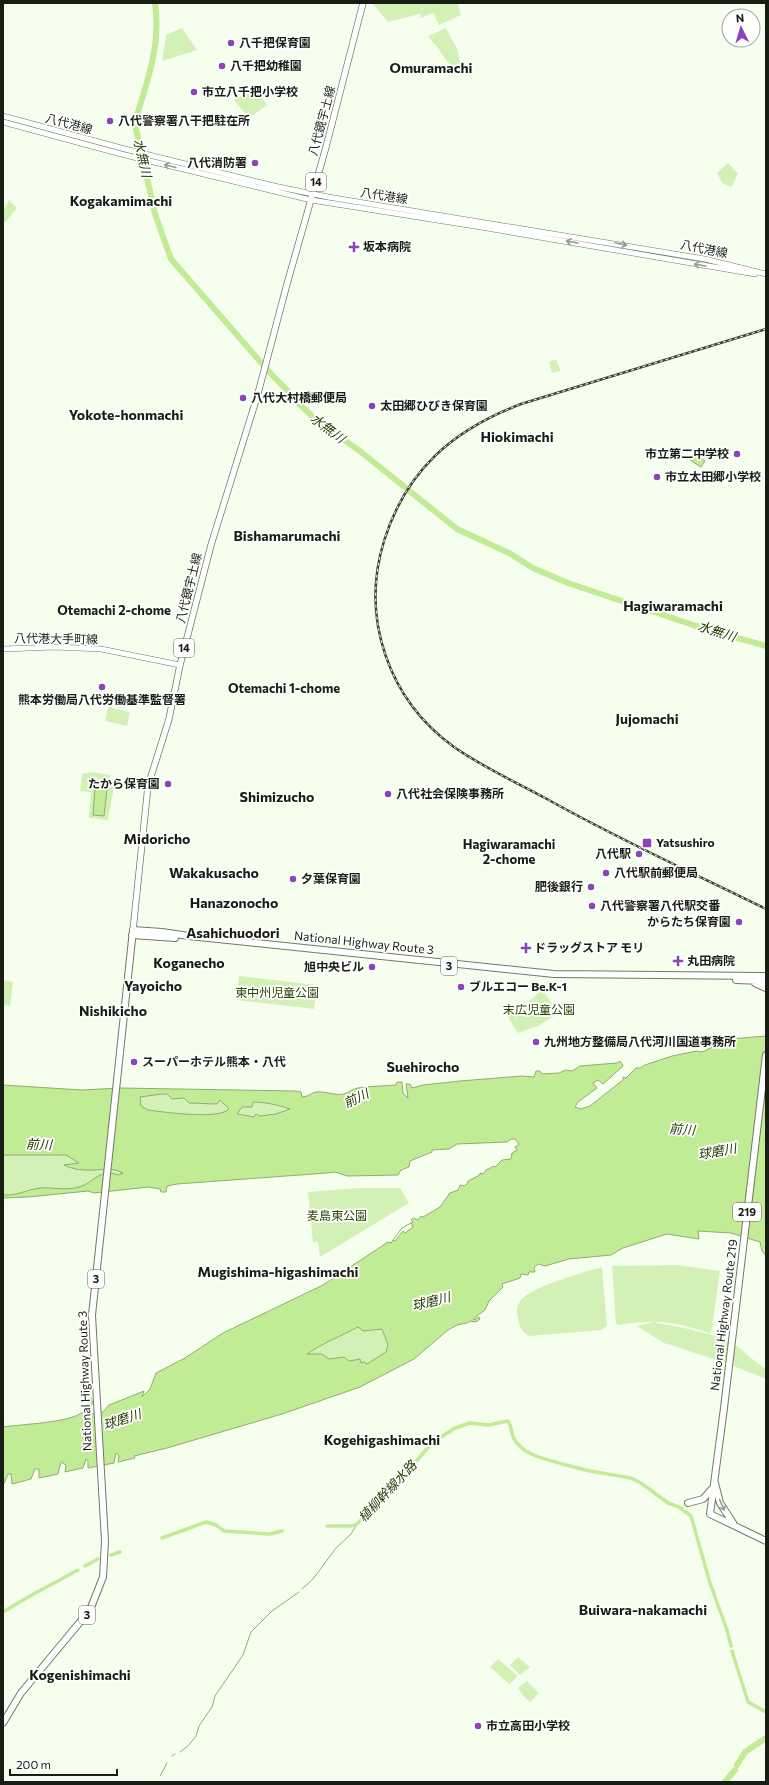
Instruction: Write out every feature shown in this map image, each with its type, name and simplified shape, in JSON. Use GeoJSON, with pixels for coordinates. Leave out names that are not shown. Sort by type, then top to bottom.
{"type":"FeatureCollection","features":[{"type":"Feature","properties":{"kind":"highway","name":"National Highway Route 3"},"geometry":{"type":"LineString","coordinates":[[132,933],[162,932],[196,937],[554,974],[766,976]]}},
{"type":"Feature","properties":{"kind":"highway","name":"National Highway Route 3"},"geometry":{"type":"LineString","coordinates":[[132,933],[552,977],[766,981]]}},
{"type":"Feature","properties":{"kind":"highway","name":"National Highway Route 3"},"geometry":{"type":"LineString","coordinates":[[3,1722],[21,1694],[87,1614],[95,1600],[105,1565],[92,1315],[132,933]]}},
{"type":"Feature","properties":{"kind":"highway"},"geometry":{"type":"LineString","coordinates":[[749,981],[766,988]]}},
{"type":"Feature","properties":{"kind":"highway","name":"National Highway Route 219"},"geometry":{"type":"LineString","coordinates":[[766,1055],[729,1369],[710,1514],[766,1542]]}},
{"type":"Feature","properties":{"kind":"highway"},"geometry":{"type":"LineString","coordinates":[[688,1503],[703,1499],[709,1494],[714,1482]]}},
{"type":"Feature","properties":{"kind":"highway"},"geometry":{"type":"LineString","coordinates":[[714,1482],[720,1503],[728,1518],[736,1526]]}},
{"type":"Feature","properties":{"kind":"main road","name":"八代鏡宇土線"},"geometry":{"type":"LineString","coordinates":[[132,933],[148,786],[169,719],[180,664],[212,545],[263,372],[326,147],[363,3]]}},
{"type":"Feature","properties":{"kind":"main road","name":"八代港線"},"geometry":{"type":"LineString","coordinates":[[3,116],[121,151],[149,161],[312,197],[766,274]]}},
{"type":"Feature","properties":{"kind":"main road","name":"八代港線"},"geometry":{"type":"LineString","coordinates":[[3,122],[121,151],[148,155],[312,197]]}},
{"type":"Feature","properties":{"kind":"main road","name":"八代港大手町線"},"geometry":{"type":"LineString","coordinates":[[3,648],[55,646],[93,648],[180,664]]}},
{"type":"Feature","properties":{"kind":"green space"},"geometry":{"type":"Polygon","coordinates":[[[372,3],[461,3],[458,4],[461,15],[439,25],[433,13],[421,18],[420,14],[388,22],[372,3]]]}},
{"type":"Feature","properties":{"kind":"green space"},"geometry":{"type":"Polygon","coordinates":[[[182,28],[197,50],[162,61],[166,35],[182,28]]]}},
{"type":"Feature","properties":{"kind":"green space"},"geometry":{"type":"Polygon","coordinates":[[[446,28],[457,49],[461,65],[453,66],[450,64],[428,36],[446,28]]]}},
{"type":"Feature","properties":{"kind":"green space"},"geometry":{"type":"Polygon","coordinates":[[[255,88],[267,105],[249,118],[234,100],[255,88]]]}},
{"type":"Feature","properties":{"kind":"green space"},"geometry":{"type":"Polygon","coordinates":[[[728,163],[738,173],[732,187],[722,183],[717,173],[728,163]]]}},
{"type":"Feature","properties":{"kind":"green space"},"geometry":{"type":"Polygon","coordinates":[[[9,200],[17,208],[5,223],[3,214],[9,200]]]}},
{"type":"Feature","properties":{"kind":"green space"},"geometry":{"type":"Polygon","coordinates":[[[556,359],[561,371],[552,373],[549,362],[556,359]]]}},
{"type":"Feature","properties":{"kind":"green space"},"geometry":{"type":"Polygon","coordinates":[[[108,707],[130,712],[127,726],[105,721],[108,707]]]}},
{"type":"Feature","properties":{"kind":"green space"},"geometry":{"type":"Polygon","coordinates":[[[91,772],[110,775],[110,780],[115,781],[108,820],[89,818],[91,792],[80,791],[82,774],[91,772]]]}},
{"type":"Feature","properties":{"kind":"green space","name":"東中州児童公園"},"geometry":{"type":"Polygon","coordinates":[[[239,976],[317,985],[314,1009],[236,1000],[239,976]]]}},
{"type":"Feature","properties":{"kind":"green space"},"geometry":{"type":"Polygon","coordinates":[[[3,980],[13,982],[10,1006],[3,1005],[3,980]]]}},
{"type":"Feature","properties":{"kind":"green space","name":"末広児童公園"},"geometry":{"type":"Polygon","coordinates":[[[542,990],[556,1009],[557,1014],[538,1026],[518,1033],[506,1014],[527,1003],[542,990]]]}},
{"type":"Feature","properties":{"kind":"green space"},"geometry":{"type":"Polygon","coordinates":[[[120,1088],[284,1092],[292,1102],[311,1113],[194,1122],[49,1089],[90,1091],[120,1088]]]}},
{"type":"Feature","properties":{"kind":"green space"},"geometry":{"type":"Polygon","coordinates":[[[3,1136],[118,1159],[151,1189],[148,1187],[94,1193],[88,1191],[3,1198],[3,1136]]]}},
{"type":"Feature","properties":{"kind":"green space","name":"麦島東公園"},"geometry":{"type":"Polygon","coordinates":[[[359,1188],[400,1188],[409,1203],[320,1257],[318,1242],[313,1242],[308,1192],[359,1188]]]}},
{"type":"Feature","properties":{"kind":"green space"},"geometry":{"type":"Polygon","coordinates":[[[677,1265],[720,1271],[711,1334],[687,1326],[665,1322],[644,1322],[618,1325],[616,1323],[612,1266],[677,1265]]]}},
{"type":"Feature","properties":{"kind":"green space"},"geometry":{"type":"Polygon","coordinates":[[[602,1267],[607,1326],[601,1330],[529,1336],[523,1331],[519,1322],[517,1310],[520,1301],[526,1296],[534,1290],[546,1285],[602,1267]]]}},
{"type":"Feature","properties":{"kind":"green space"},"geometry":{"type":"Polygon","coordinates":[[[654,1322],[697,1331],[729,1341],[766,1369],[766,1379],[726,1363],[664,1343],[637,1326],[654,1322]]]}},
{"type":"Feature","properties":{"kind":"green space"},"geometry":{"type":"Polygon","coordinates":[[[359,1327],[363,1331],[382,1329],[388,1345],[387,1352],[367,1364],[361,1363],[359,1359],[349,1361],[344,1357],[329,1360],[307,1354],[326,1343],[359,1327]]]}},
{"type":"Feature","properties":{"kind":"green space"},"geometry":{"type":"Polygon","coordinates":[[[518,1657],[530,1667],[520,1675],[510,1665],[518,1657]]]}},
{"type":"Feature","properties":{"kind":"green space"},"geometry":{"type":"Polygon","coordinates":[[[498,1659],[518,1676],[509,1684],[490,1667],[498,1659]]]}},
{"type":"Feature","properties":{"kind":"green space"},"geometry":{"type":"Polygon","coordinates":[[[527,1681],[539,1693],[530,1702],[518,1688],[527,1681]]]}},
{"type":"Feature","properties":{"kind":"water"},"geometry":{"type":"Polygon","coordinates":[[[694,453],[705,461],[701,467],[690,460],[694,453]]]}},
{"type":"Feature","properties":{"kind":"water"},"geometry":{"type":"Polygon","coordinates":[[[95,788],[107,789],[104,816],[93,815],[95,788]]]}},
{"type":"Feature","properties":{"kind":"water"},"geometry":{"type":"Polygon","coordinates":[[[766,1036],[766,1256],[762,1251],[760,1242],[731,1233],[698,1231],[699,1239],[667,1234],[623,1248],[611,1255],[569,1259],[545,1266],[538,1264],[534,1268],[535,1272],[529,1272],[528,1275],[521,1274],[520,1278],[502,1284],[503,1287],[489,1301],[485,1310],[473,1319],[474,1320],[479,1317],[480,1319],[476,1322],[470,1321],[457,1325],[448,1330],[414,1359],[360,1387],[282,1414],[167,1448],[134,1456],[135,1458],[118,1462],[119,1455],[116,1453],[114,1463],[88,1468],[88,1461],[86,1459],[83,1468],[65,1472],[66,1465],[61,1462],[58,1474],[39,1478],[39,1469],[35,1469],[31,1479],[12,1484],[11,1474],[8,1474],[3,1486],[3,1427],[67,1419],[83,1412],[91,1398],[93,1403],[86,1415],[103,1412],[109,1405],[144,1391],[142,1397],[150,1389],[156,1373],[185,1358],[223,1333],[323,1285],[388,1242],[391,1243],[393,1240],[395,1241],[403,1231],[405,1233],[413,1227],[411,1223],[413,1222],[411,1220],[414,1218],[418,1220],[421,1216],[423,1217],[440,1207],[450,1193],[458,1190],[460,1185],[464,1186],[468,1181],[480,1175],[480,1173],[483,1174],[487,1169],[493,1166],[495,1167],[502,1160],[511,1159],[512,1153],[517,1150],[515,1147],[519,1144],[515,1139],[511,1139],[507,1142],[457,1144],[449,1149],[432,1150],[432,1152],[410,1161],[409,1167],[401,1170],[398,1175],[347,1176],[335,1172],[177,1184],[167,1186],[166,1192],[161,1192],[160,1189],[148,1187],[94,1193],[88,1191],[3,1198],[3,1195],[17,1194],[39,1188],[64,1189],[79,1187],[106,1173],[118,1175],[123,1173],[109,1169],[82,1170],[71,1168],[64,1165],[79,1163],[66,1155],[3,1155],[3,1085],[82,1090],[120,1088],[295,1091],[301,1092],[302,1097],[316,1092],[344,1094],[358,1088],[396,1085],[397,1082],[402,1082],[403,1093],[408,1098],[406,1084],[410,1084],[412,1088],[423,1085],[460,1081],[522,1076],[534,1077],[536,1071],[540,1071],[542,1074],[559,1073],[566,1070],[572,1071],[580,1066],[617,1063],[620,1061],[623,1066],[603,1084],[598,1080],[593,1083],[597,1088],[578,1102],[575,1107],[581,1109],[590,1106],[623,1080],[623,1077],[626,1078],[636,1068],[640,1068],[672,1056],[697,1051],[702,1052],[730,1039],[766,1036]],[[167,1094],[140,1097],[141,1106],[148,1110],[203,1115],[223,1112],[229,1109],[220,1100],[217,1104],[189,1103],[184,1098],[172,1099],[167,1094]],[[253,1102],[252,1107],[242,1107],[237,1114],[254,1117],[256,1114],[260,1116],[276,1114],[290,1109],[257,1102],[253,1102]],[[358,1327],[307,1354],[322,1354],[329,1359],[344,1357],[349,1361],[360,1359],[361,1363],[364,1362],[367,1364],[386,1352],[388,1345],[382,1329],[363,1331],[358,1327]]]}},
{"type":"Feature","properties":{"kind":"waterway","name":"水無川"},"geometry":{"type":"LineString","coordinates":[[155,3],[155,47],[149,75],[136,118],[136,129],[155,214],[171,259],[293,398],[315,419],[361,452],[457,529],[509,553],[533,568],[568,583],[696,626],[766,646]]}},
{"type":"Feature","properties":{"kind":"waterway"},"geometry":{"type":"LineString","coordinates":[[393,1240],[402,1228],[411,1223]]}},
{"type":"Feature","properties":{"kind":"waterway","name":"植柳幹線水路"},"geometry":{"type":"LineString","coordinates":[[327,1526],[352,1526],[357,1524],[405,1474],[432,1443],[455,1428],[470,1423],[488,1425],[508,1421],[514,1439],[523,1449],[534,1455],[559,1463]]}},
{"type":"Feature","properties":{"kind":"waterway","name":"植柳幹線水路"},"geometry":{"type":"LineString","coordinates":[[562,1464],[590,1471],[631,1478],[641,1483],[668,1503],[679,1507],[691,1516],[710,1583],[727,1630],[731,1646]]}},
{"type":"Feature","properties":{"kind":"waterway","name":"植柳幹線水路"},"geometry":{"type":"LineString","coordinates":[[162,1538],[206,1522],[216,1525],[224,1531],[270,1534],[282,1531]]}},
{"type":"Feature","properties":{"kind":"waterway"},"geometry":{"type":"LineString","coordinates":[[302,1589],[313,1579],[336,1548],[351,1534],[357,1524]]}},
{"type":"Feature","properties":{"kind":"waterway","name":"植柳幹線水路"},"geometry":{"type":"LineString","coordinates":[[111,1555],[120,1552]]}},
{"type":"Feature","properties":{"kind":"waterway","name":"植柳幹線水路"},"geometry":{"type":"LineString","coordinates":[[85,1566],[98,1559]]}},
{"type":"Feature","properties":{"kind":"waterway","name":"植柳幹線水路"},"geometry":{"type":"LineString","coordinates":[[3,1612],[78,1570]]}},
{"type":"Feature","properties":{"kind":"waterway"},"geometry":{"type":"LineString","coordinates":[[180,1752],[188,1746],[196,1736],[199,1726],[212,1707],[215,1696],[243,1655],[251,1632],[272,1611],[299,1592]]}},
{"type":"Feature","properties":{"kind":"waterway","name":"植柳幹線水路"},"geometry":{"type":"LineString","coordinates":[[732,1651],[748,1702],[766,1712]]}},
{"type":"Feature","properties":{"kind":"waterway"},"geometry":{"type":"LineString","coordinates":[[737,1765],[745,1752],[766,1738]]}},
{"type":"Feature","properties":{"kind":"waterway"},"geometry":{"type":"LineString","coordinates":[[160,1776],[167,1763]]}},
{"type":"Feature","properties":{"kind":"waterway"},"geometry":{"type":"LineString","coordinates":[[725,1782],[735,1770]]}},
{"type":"Feature","properties":{"kind":"railway"},"geometry":{"type":"LineString","coordinates":[[766,329],[521,404],[496,414],[474,426],[435,456],[419,473],[405,493],[393,516],[384,541],[377,570],[376,599],[378,628],[386,656],[397,682],[412,706],[431,728],[454,747],[488,768],[601,828],[766,909]]}},
{"type":"Feature","properties":{"kind":"place","name":"八千把保育園"},"geometry":{"type":"Point","coordinates":[231,43]}},
{"type":"Feature","properties":{"kind":"place","name":"八千把幼稚園"},"geometry":{"type":"Point","coordinates":[222,66]}},
{"type":"Feature","properties":{"kind":"place","name":"市立八千把小学校"},"geometry":{"type":"Point","coordinates":[194,92]}},
{"type":"Feature","properties":{"kind":"place","name":"八代警察署八干把駐在所"},"geometry":{"type":"Point","coordinates":[110,121]}},
{"type":"Feature","properties":{"kind":"place","name":"八代消防署"},"geometry":{"type":"Point","coordinates":[255,163]}},
{"type":"Feature","properties":{"kind":"place","name":"坂本病院"},"geometry":{"type":"Point","coordinates":[354,247]}},
{"type":"Feature","properties":{"kind":"place","name":"八代大村橋郵便局"},"geometry":{"type":"Point","coordinates":[243,398]}},
{"type":"Feature","properties":{"kind":"place","name":"太田郷ひびき保育園"},"geometry":{"type":"Point","coordinates":[372,406]}},
{"type":"Feature","properties":{"kind":"place","name":"市立第二中学校"},"geometry":{"type":"Point","coordinates":[737,454]}},
{"type":"Feature","properties":{"kind":"place","name":"市立太田郷小学校"},"geometry":{"type":"Point","coordinates":[657,477]}},
{"type":"Feature","properties":{"kind":"place","name":"熊本労働局八代労働基準監督署"},"geometry":{"type":"Point","coordinates":[102,687]}},
{"type":"Feature","properties":{"kind":"place","name":"たから保育園"},"geometry":{"type":"Point","coordinates":[168,784]}},
{"type":"Feature","properties":{"kind":"place","name":"八代社会保険事務所"},"geometry":{"type":"Point","coordinates":[388,794]}},
{"type":"Feature","properties":{"kind":"place","name":"Yatsushiro"},"geometry":{"type":"Point","coordinates":[647,843]}},
{"type":"Feature","properties":{"kind":"place","name":"八代駅"},"geometry":{"type":"Point","coordinates":[639,854]}},
{"type":"Feature","properties":{"kind":"place","name":"八代駅前郵便局"},"geometry":{"type":"Point","coordinates":[606,873]}},
{"type":"Feature","properties":{"kind":"place","name":"夕葉保育園"},"geometry":{"type":"Point","coordinates":[293,879]}},
{"type":"Feature","properties":{"kind":"place","name":"肥後銀行"},"geometry":{"type":"Point","coordinates":[591,887]}},
{"type":"Feature","properties":{"kind":"place","name":"八代警察署八代駅交番"},"geometry":{"type":"Point","coordinates":[592,906]}},
{"type":"Feature","properties":{"kind":"place","name":"からたち保育園"},"geometry":{"type":"Point","coordinates":[739,922]}},
{"type":"Feature","properties":{"kind":"place","name":"ドラッグストア モリ"},"geometry":{"type":"Point","coordinates":[526,948]}},
{"type":"Feature","properties":{"kind":"place","name":"丸田病院"},"geometry":{"type":"Point","coordinates":[678,961]}},
{"type":"Feature","properties":{"kind":"place","name":"旭中央ビル"},"geometry":{"type":"Point","coordinates":[372,967]}},
{"type":"Feature","properties":{"kind":"place","name":"ブルエコー Be.K-1"},"geometry":{"type":"Point","coordinates":[461,987]}},
{"type":"Feature","properties":{"kind":"place","name":"九州地方整備局八代河川国道事務所"},"geometry":{"type":"Point","coordinates":[536,1042]}},
{"type":"Feature","properties":{"kind":"place","name":"スーパーホテル熊本・八代"},"geometry":{"type":"Point","coordinates":[134,1062]}},
{"type":"Feature","properties":{"kind":"place","name":"市立高田小学校"},"geometry":{"type":"Point","coordinates":[478,1726]}},
{"type":"Feature","properties":{"kind":"district","name":"Omuramachi"},"geometry":{"type":"Point","coordinates":[431,68]}},
{"type":"Feature","properties":{"kind":"district","name":"Kogakamimachi"},"geometry":{"type":"Point","coordinates":[121,201]}},
{"type":"Feature","properties":{"kind":"district","name":"Yokote-honmachi"},"geometry":{"type":"Point","coordinates":[126,415]}},
{"type":"Feature","properties":{"kind":"district","name":"Hiokimachi"},"geometry":{"type":"Point","coordinates":[517,437]}},
{"type":"Feature","properties":{"kind":"district","name":"Bishamarumachi"},"geometry":{"type":"Point","coordinates":[287,536]}},
{"type":"Feature","properties":{"kind":"district","name":"Hagiwaramachi"},"geometry":{"type":"Point","coordinates":[673,606]}},
{"type":"Feature","properties":{"kind":"district","name":"Otemachi 2-chome"},"geometry":{"type":"Point","coordinates":[114,610]}},
{"type":"Feature","properties":{"kind":"district","name":"Otemachi 1-chome"},"geometry":{"type":"Point","coordinates":[284,688]}},
{"type":"Feature","properties":{"kind":"district","name":"Jujomachi"},"geometry":{"type":"Point","coordinates":[647,719]}},
{"type":"Feature","properties":{"kind":"district","name":"Shimizucho"},"geometry":{"type":"Point","coordinates":[277,797]}},
{"type":"Feature","properties":{"kind":"district","name":"Midoricho"},"geometry":{"type":"Point","coordinates":[157,839]}},
{"type":"Feature","properties":{"kind":"district","name":"Hagiwaramachi 2-chome"},"geometry":{"type":"Point","coordinates":[509,852]}},
{"type":"Feature","properties":{"kind":"district","name":"Wakakusacho"},"geometry":{"type":"Point","coordinates":[214,873]}},
{"type":"Feature","properties":{"kind":"district","name":"Hanazonocho"},"geometry":{"type":"Point","coordinates":[234,903]}},
{"type":"Feature","properties":{"kind":"district","name":"Asahichuodori"},"geometry":{"type":"Point","coordinates":[233,933]}},
{"type":"Feature","properties":{"kind":"district","name":"Koganecho"},"geometry":{"type":"Point","coordinates":[189,963]}},
{"type":"Feature","properties":{"kind":"district","name":"Yayoicho"},"geometry":{"type":"Point","coordinates":[153,986]}},
{"type":"Feature","properties":{"kind":"district","name":"Nishikicho"},"geometry":{"type":"Point","coordinates":[113,1011]}},
{"type":"Feature","properties":{"kind":"district","name":"Suehirocho"},"geometry":{"type":"Point","coordinates":[423,1067]}},
{"type":"Feature","properties":{"kind":"district","name":"Mugishima-higashimachi"},"geometry":{"type":"Point","coordinates":[278,1272]}},
{"type":"Feature","properties":{"kind":"district","name":"Kogehigashimachi"},"geometry":{"type":"Point","coordinates":[382,1440]}},
{"type":"Feature","properties":{"kind":"district","name":"Buiwara-nakamachi"},"geometry":{"type":"Point","coordinates":[643,1610]}},
{"type":"Feature","properties":{"kind":"district","name":"Kogenishimachi"},"geometry":{"type":"Point","coordinates":[80,1675]}},
{"type":"Feature","properties":{"kind":"water label","name":"前川"},"geometry":{"type":"Point","coordinates":[356,1098]}},
{"type":"Feature","properties":{"kind":"water label","name":"前川"},"geometry":{"type":"Point","coordinates":[682,1129]}},
{"type":"Feature","properties":{"kind":"water label","name":"前川"},"geometry":{"type":"Point","coordinates":[39,1144]}},
{"type":"Feature","properties":{"kind":"water label","name":"球磨川"},"geometry":{"type":"Point","coordinates":[717,1151]}},
{"type":"Feature","properties":{"kind":"water label","name":"球磨川"},"geometry":{"type":"Point","coordinates":[431,1301]}},
{"type":"Feature","properties":{"kind":"water label","name":"球磨川"},"geometry":{"type":"Point","coordinates":[122,1419]}}]}
